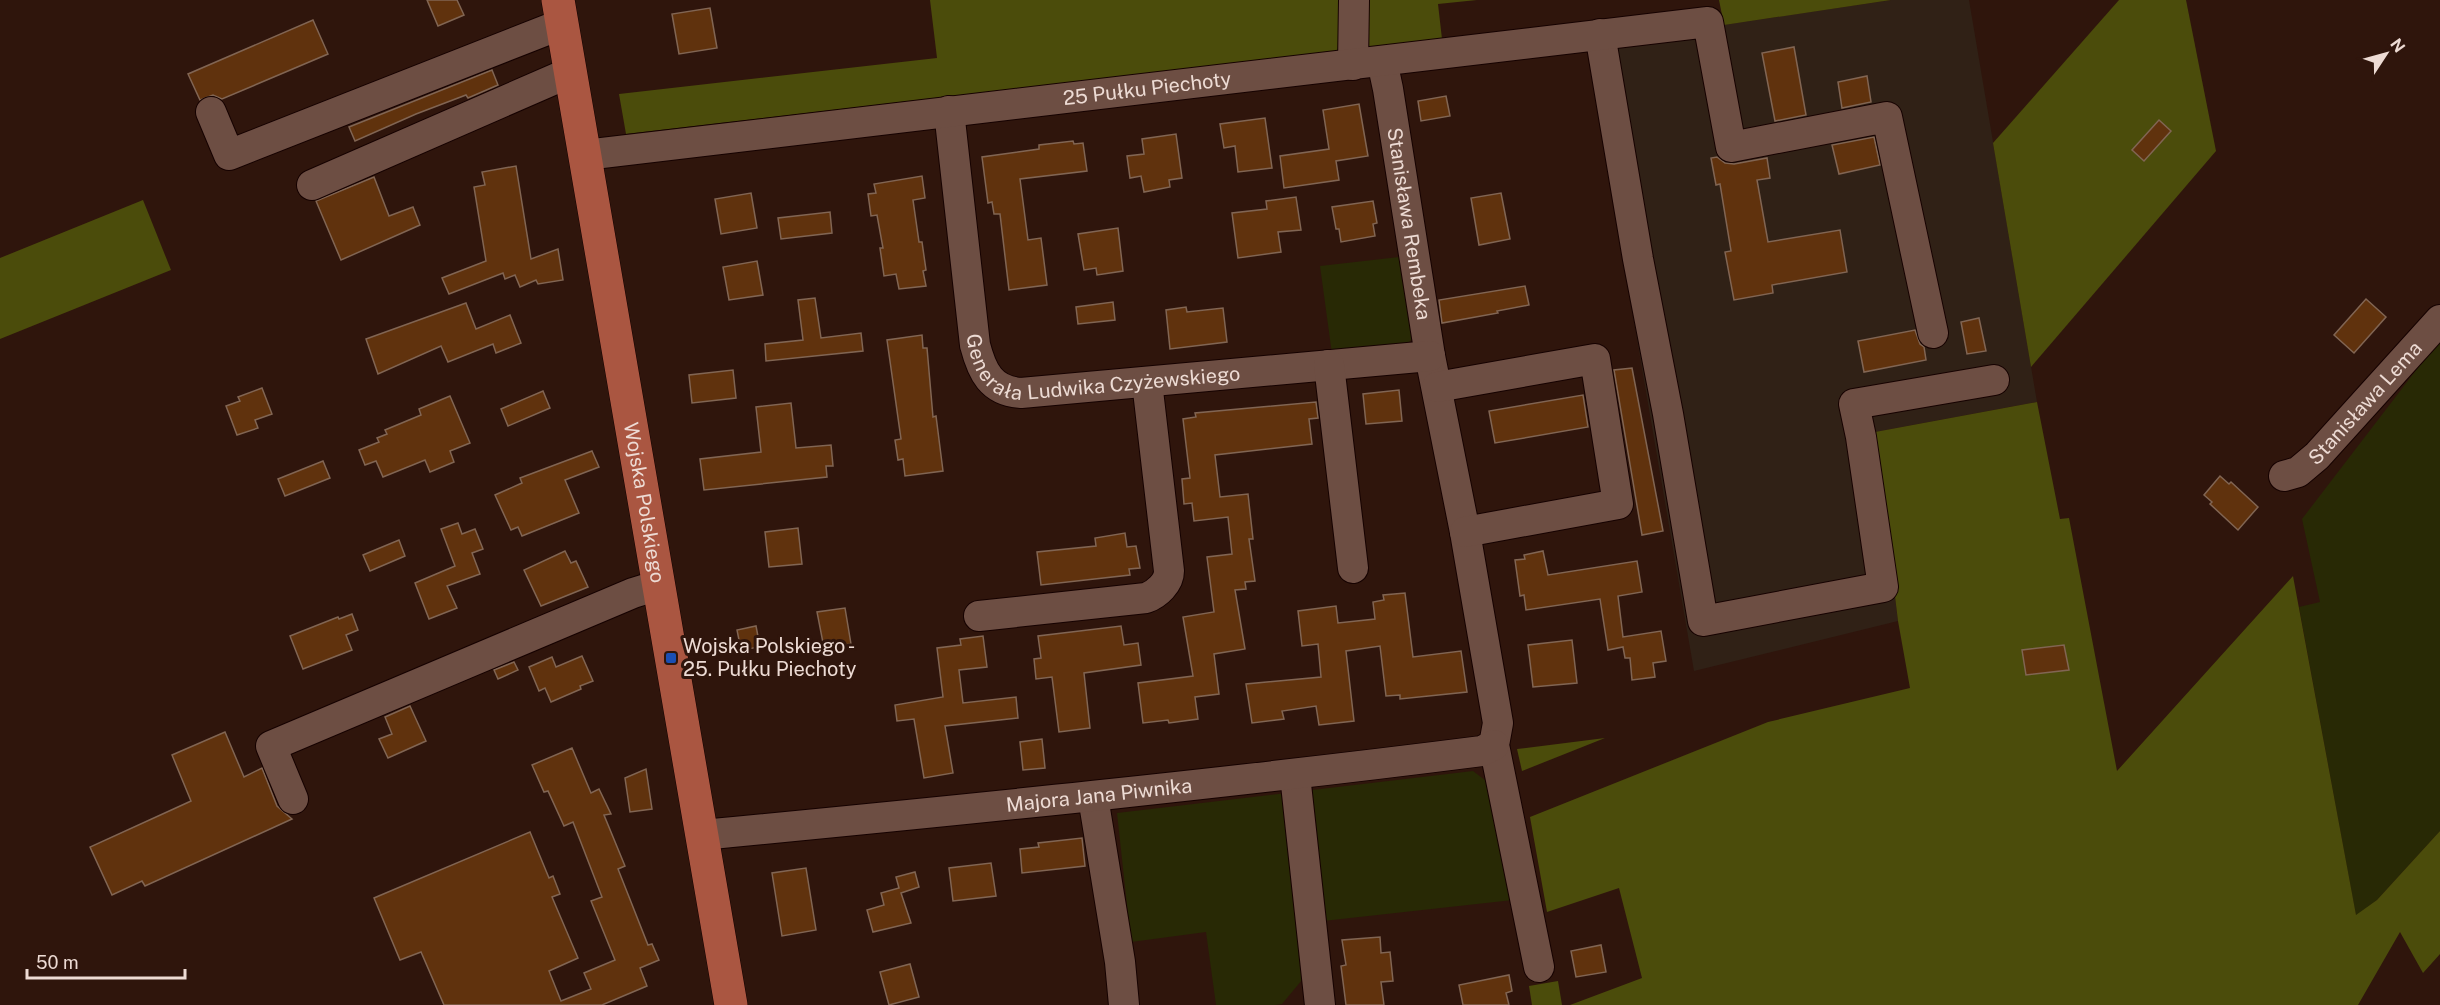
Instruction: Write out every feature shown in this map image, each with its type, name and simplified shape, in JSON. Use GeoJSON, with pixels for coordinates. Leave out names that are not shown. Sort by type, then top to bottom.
{"type":"FeatureCollection","features":[{"type":"Feature","properties":{"kind":"main road","name":"Wojska Polskiego"},"geometry":{"type":"LineString","coordinates":[[560,12],[731,1005]]}},
{"type":"Feature","properties":{"kind":"street"},"geometry":{"type":"LineString","coordinates":[[1353,64],[1354,0]]}},
{"type":"Feature","properties":{"kind":"street"},"geometry":{"type":"LineString","coordinates":[[211,112],[229,154],[560,12]]}},
{"type":"Feature","properties":{"kind":"street","name":"25 Pułku Piechoty"},"geometry":{"type":"LineString","coordinates":[[585,154],[1708,22],[1731,147],[1887,117],[1933,333]]}},
{"type":"Feature","properties":{"kind":"street"},"geometry":{"type":"LineString","coordinates":[[1600,34],[1703,621],[1883,587],[1854,404],[1994,380]]}},
{"type":"Feature","properties":{"kind":"street","name":"Stanisława Rembeka"},"geometry":{"type":"LineString","coordinates":[[1382,61],[1430,356],[1466,532],[1498,723],[1494,745],[1539,967]]}},
{"type":"Feature","properties":{"kind":"street"},"geometry":{"type":"LineString","coordinates":[[312,185],[571,72]]}},
{"type":"Feature","properties":{"kind":"street","name":"Generała Ludwika Czyżewskiego"},"geometry":{"type":"LineString","coordinates":[[949,111],[978,358],[984,371],[1002,390],[1011,392],[1147,382],[1430,356]]}},
{"type":"Feature","properties":{"kind":"street","name":"Stanisława Lema"},"geometry":{"type":"LineString","coordinates":[[2284,476],[2298,472],[2317,456],[2440,320]]}},
{"type":"Feature","properties":{"kind":"street"},"geometry":{"type":"LineString","coordinates":[[1437,387],[1595,359],[1618,504],[1466,532]]}},
{"type":"Feature","properties":{"kind":"street"},"geometry":{"type":"LineString","coordinates":[[1329,365],[1353,568]]}},
{"type":"Feature","properties":{"kind":"street"},"geometry":{"type":"LineString","coordinates":[[979,615],[1146,598],[1165,584],[1169,571],[1147,382]]}},
{"type":"Feature","properties":{"kind":"street"},"geometry":{"type":"LineString","coordinates":[[293,799],[271,746],[633,593],[659,585]]}},
{"type":"Feature","properties":{"kind":"street","name":"Majora Jana Piwnika"},"geometry":{"type":"LineString","coordinates":[[702,835],[1295,775],[1482,751],[1494,745]]}},
{"type":"Feature","properties":{"kind":"street"},"geometry":{"type":"LineString","coordinates":[[1295,775],[1320,1005]]}},
{"type":"Feature","properties":{"kind":"street"},"geometry":{"type":"LineString","coordinates":[[1093,797],[1120,962],[1124,1005]]}},
{"type":"Feature","properties":{"kind":"shaded area"},"geometry":{"type":"Polygon","coordinates":[[[930,0],[1477,0],[1438,4],[1442,39],[626,134],[619,94],[937,58],[930,0]]]}},
{"type":"Feature","properties":{"kind":"shaded area"},"geometry":{"type":"Polygon","coordinates":[[[1719,0],[1891,0],[1724,25],[1719,0]]]}},
{"type":"Feature","properties":{"kind":"shaded area"},"geometry":{"type":"Polygon","coordinates":[[[1891,0],[1969,0],[2037,402],[1875,432],[1898,621],[1694,671],[1587,48],[1891,0]]]}},
{"type":"Feature","properties":{"kind":"shaded area"},"geometry":{"type":"Polygon","coordinates":[[[2119,0],[2186,0],[2216,151],[2031,367],[1993,143],[2119,0]]]}},
{"type":"Feature","properties":{"kind":"shaded area"},"geometry":{"type":"Polygon","coordinates":[[[143,200],[171,270],[0,339],[0,258],[143,200]]]}},
{"type":"Feature","properties":{"kind":"shaded area"},"geometry":{"type":"Polygon","coordinates":[[[1408,256],[1416,335],[1407,344],[1332,354],[1320,266],[1408,256]]]}},
{"type":"Feature","properties":{"kind":"shaded area"},"geometry":{"type":"Polygon","coordinates":[[[2440,339],[2440,831],[2377,900],[2356,916],[2299,607],[2320,602],[2302,519],[2440,339]]]}},
{"type":"Feature","properties":{"kind":"shaded area"},"geometry":{"type":"Polygon","coordinates":[[[2037,402],[2060,519],[2069,518],[2117,771],[2293,576],[2356,915],[2377,900],[2440,831],[2440,954],[2423,973],[2400,932],[2358,1005],[1570,1005],[1642,978],[1619,888],[1547,912],[1530,817],[1768,722],[1910,688],[1898,621],[1875,432],[2037,402]]]}},
{"type":"Feature","properties":{"kind":"shaded area"},"geometry":{"type":"Polygon","coordinates":[[[1605,738],[1522,771],[1517,749],[1605,738]]]}},
{"type":"Feature","properties":{"kind":"shaded area"},"geometry":{"type":"Polygon","coordinates":[[[1473,771],[1493,786],[1513,900],[1296,924],[1302,980],[1282,1004],[1275,1005],[1216,1005],[1206,932],[1131,942],[1117,813],[1473,771]]]}},
{"type":"Feature","properties":{"kind":"shaded area"},"geometry":{"type":"Polygon","coordinates":[[[1558,981],[1562,1005],[1532,1005],[1529,986],[1558,981]]]}},
{"type":"Feature","properties":{"kind":"building"},"geometry":{"type":"Polygon","coordinates":[[[427,0],[457,0],[464,15],[438,26],[427,0]]]}},
{"type":"Feature","properties":{"kind":"building"},"geometry":{"type":"Polygon","coordinates":[[[710,8],[717,48],[679,54],[672,14],[710,8]]]}},
{"type":"Feature","properties":{"kind":"building"},"geometry":{"type":"Polygon","coordinates":[[[313,20],[328,54],[222,99],[213,95],[200,100],[188,74],[313,20]]]}},
{"type":"Feature","properties":{"kind":"building"},"geometry":{"type":"Polygon","coordinates":[[[1794,47],[1806,115],[1775,121],[1762,53],[1794,47]]]}},
{"type":"Feature","properties":{"kind":"building"},"geometry":{"type":"Polygon","coordinates":[[[492,70],[498,85],[468,98],[466,95],[416,114],[355,141],[349,127],[492,70]]]}},
{"type":"Feature","properties":{"kind":"building"},"geometry":{"type":"Polygon","coordinates":[[[1867,76],[1871,102],[1842,108],[1838,82],[1867,76]]]}},
{"type":"Feature","properties":{"kind":"building"},"geometry":{"type":"Polygon","coordinates":[[[1446,96],[1450,116],[1421,121],[1418,101],[1446,96]]]}},
{"type":"Feature","properties":{"kind":"building"},"geometry":{"type":"Polygon","coordinates":[[[1359,104],[1368,156],[1336,161],[1339,180],[1284,188],[1280,156],[1329,149],[1323,110],[1359,104]]]}},
{"type":"Feature","properties":{"kind":"building"},"geometry":{"type":"Polygon","coordinates":[[[1265,118],[1272,168],[1238,172],[1235,146],[1224,148],[1220,124],[1265,118]]]}},
{"type":"Feature","properties":{"kind":"building"},"geometry":{"type":"Polygon","coordinates":[[[2159,120],[2171,131],[2144,161],[2132,150],[2159,120]]]}},
{"type":"Feature","properties":{"kind":"building"},"geometry":{"type":"Polygon","coordinates":[[[1176,134],[1182,178],[1169,180],[1170,187],[1144,192],[1141,176],[1130,178],[1127,156],[1144,154],[1142,139],[1176,134]]]}},
{"type":"Feature","properties":{"kind":"building"},"geometry":{"type":"Polygon","coordinates":[[[1874,137],[1880,165],[1839,174],[1832,145],[1874,137]]]}},
{"type":"Feature","properties":{"kind":"building"},"geometry":{"type":"Polygon","coordinates":[[[1073,141],[1074,144],[1083,143],[1087,171],[1020,179],[1028,240],[1041,238],[1047,285],[1009,290],[1000,214],[994,214],[992,202],[988,203],[982,157],[1039,149],[1039,145],[1073,141]]]}},
{"type":"Feature","properties":{"kind":"building"},"geometry":{"type":"Polygon","coordinates":[[[1717,157],[1725,163],[1734,164],[1767,158],[1770,178],[1757,180],[1768,242],[1840,230],[1847,272],[1772,285],[1773,293],[1734,300],[1725,252],[1731,251],[1720,184],[1716,185],[1711,158],[1717,157]]]}},
{"type":"Feature","properties":{"kind":"building"},"geometry":{"type":"Polygon","coordinates":[[[516,166],[531,259],[558,249],[563,280],[538,284],[536,280],[520,287],[515,275],[505,279],[503,273],[449,294],[442,278],[486,261],[474,187],[485,185],[482,172],[516,166]]]}},
{"type":"Feature","properties":{"kind":"building"},"geometry":{"type":"Polygon","coordinates":[[[922,176],[925,198],[913,200],[919,242],[922,242],[926,286],[899,289],[896,274],[884,276],[880,248],[883,248],[877,215],[871,216],[868,194],[876,193],[874,184],[922,176]]]}},
{"type":"Feature","properties":{"kind":"building"},"geometry":{"type":"Polygon","coordinates":[[[374,177],[389,216],[413,207],[420,225],[341,260],[316,201],[374,177]]]}},
{"type":"Feature","properties":{"kind":"building"},"geometry":{"type":"Polygon","coordinates":[[[751,193],[757,228],[721,234],[715,199],[751,193]]]}},
{"type":"Feature","properties":{"kind":"building"},"geometry":{"type":"Polygon","coordinates":[[[1501,193],[1510,239],[1479,245],[1471,198],[1501,193]]]}},
{"type":"Feature","properties":{"kind":"building"},"geometry":{"type":"Polygon","coordinates":[[[1296,197],[1301,230],[1278,232],[1281,252],[1238,258],[1232,213],[1267,209],[1266,201],[1296,197]]]}},
{"type":"Feature","properties":{"kind":"building"},"geometry":{"type":"Polygon","coordinates":[[[1373,201],[1377,223],[1373,224],[1375,236],[1341,242],[1332,207],[1373,201]]]}},
{"type":"Feature","properties":{"kind":"building"},"geometry":{"type":"Polygon","coordinates":[[[830,212],[832,233],[781,239],[778,218],[830,212]]]}},
{"type":"Feature","properties":{"kind":"building"},"geometry":{"type":"Polygon","coordinates":[[[1118,228],[1123,271],[1097,275],[1096,268],[1084,270],[1078,234],[1118,228]]]}},
{"type":"Feature","properties":{"kind":"building"},"geometry":{"type":"Polygon","coordinates":[[[757,261],[763,295],[729,300],[723,267],[757,261]]]}},
{"type":"Feature","properties":{"kind":"building"},"geometry":{"type":"Polygon","coordinates":[[[1525,286],[1529,305],[1442,323],[1439,300],[1525,286]]]}},
{"type":"Feature","properties":{"kind":"building"},"geometry":{"type":"Polygon","coordinates":[[[815,298],[821,338],[861,333],[863,351],[766,361],[765,344],[803,340],[798,300],[815,298]]]}},
{"type":"Feature","properties":{"kind":"building"},"geometry":{"type":"Polygon","coordinates":[[[2366,299],[2386,317],[2354,353],[2334,335],[2366,299]]]}},
{"type":"Feature","properties":{"kind":"building"},"geometry":{"type":"Polygon","coordinates":[[[1113,302],[1115,320],[1078,324],[1076,307],[1113,302]]]}},
{"type":"Feature","properties":{"kind":"building"},"geometry":{"type":"Polygon","coordinates":[[[466,303],[476,329],[510,315],[521,343],[496,353],[493,344],[448,362],[441,346],[378,374],[366,339],[466,303]]]}},
{"type":"Feature","properties":{"kind":"building"},"geometry":{"type":"Polygon","coordinates":[[[1186,307],[1187,312],[1223,308],[1227,342],[1170,349],[1166,310],[1186,307]]]}},
{"type":"Feature","properties":{"kind":"building"},"geometry":{"type":"Polygon","coordinates":[[[1979,318],[1986,351],[1967,354],[1961,322],[1979,318]]]}},
{"type":"Feature","properties":{"kind":"building"},"geometry":{"type":"Polygon","coordinates":[[[1915,330],[1920,344],[1924,347],[1926,360],[1864,372],[1858,341],[1915,330]]]}},
{"type":"Feature","properties":{"kind":"building"},"geometry":{"type":"Polygon","coordinates":[[[922,335],[923,348],[927,348],[933,417],[936,416],[943,471],[905,476],[903,459],[898,460],[895,440],[901,439],[887,340],[922,335]]]}},
{"type":"Feature","properties":{"kind":"building"},"geometry":{"type":"Polygon","coordinates":[[[1632,368],[1663,531],[1642,535],[1614,370],[1632,368]]]}},
{"type":"Feature","properties":{"kind":"building"},"geometry":{"type":"Polygon","coordinates":[[[733,370],[736,398],[692,403],[689,375],[733,370]]]}},
{"type":"Feature","properties":{"kind":"building"},"geometry":{"type":"Polygon","coordinates":[[[262,388],[272,414],[255,420],[258,428],[237,435],[226,406],[240,401],[238,397],[262,388]]]}},
{"type":"Feature","properties":{"kind":"building"},"geometry":{"type":"Polygon","coordinates":[[[1399,390],[1402,421],[1366,424],[1363,394],[1399,390]]]}},
{"type":"Feature","properties":{"kind":"building"},"geometry":{"type":"Polygon","coordinates":[[[543,391],[550,408],[508,426],[501,409],[543,391]]]}},
{"type":"Feature","properties":{"kind":"building"},"geometry":{"type":"Polygon","coordinates":[[[1583,395],[1588,427],[1495,443],[1489,411],[1583,395]]]}},
{"type":"Feature","properties":{"kind":"building"},"geometry":{"type":"Polygon","coordinates":[[[450,396],[470,443],[450,451],[454,462],[430,472],[425,460],[383,477],[376,461],[365,465],[359,450],[379,442],[377,438],[387,434],[385,430],[421,415],[419,409],[450,396]]]}},
{"type":"Feature","properties":{"kind":"building"},"geometry":{"type":"Polygon","coordinates":[[[1316,402],[1318,418],[1309,419],[1312,444],[1215,455],[1220,497],[1248,494],[1253,539],[1249,539],[1255,581],[1245,582],[1246,589],[1235,590],[1245,649],[1214,654],[1219,694],[1195,697],[1198,719],[1169,723],[1168,720],[1143,723],[1138,683],[1193,676],[1183,617],[1214,612],[1207,557],[1232,554],[1228,517],[1194,521],[1192,503],[1184,504],[1182,479],[1190,478],[1183,419],[1196,417],[1195,413],[1316,402]]]}},
{"type":"Feature","properties":{"kind":"building"},"geometry":{"type":"Polygon","coordinates":[[[791,403],[796,448],[831,445],[833,466],[826,466],[827,477],[704,490],[700,459],[761,452],[756,407],[791,403]]]}},
{"type":"Feature","properties":{"kind":"building"},"geometry":{"type":"Polygon","coordinates":[[[592,451],[599,467],[565,480],[579,513],[522,536],[518,527],[511,530],[495,495],[522,483],[520,478],[592,451]]]}},
{"type":"Feature","properties":{"kind":"building"},"geometry":{"type":"Polygon","coordinates":[[[323,461],[330,478],[285,496],[278,479],[323,461]]]}},
{"type":"Feature","properties":{"kind":"building"},"geometry":{"type":"Polygon","coordinates":[[[2220,476],[2229,484],[2231,482],[2258,507],[2238,530],[2210,504],[2212,502],[2204,495],[2220,476]]]}},
{"type":"Feature","properties":{"kind":"building"},"geometry":{"type":"Polygon","coordinates":[[[458,523],[462,534],[475,529],[483,549],[472,553],[480,574],[447,586],[457,608],[429,619],[415,583],[455,566],[441,529],[458,523]]]}},
{"type":"Feature","properties":{"kind":"building"},"geometry":{"type":"Polygon","coordinates":[[[798,528],[802,564],[769,567],[765,532],[798,528]]]}},
{"type":"Feature","properties":{"kind":"building"},"geometry":{"type":"Polygon","coordinates":[[[1125,533],[1127,547],[1136,546],[1140,568],[1129,569],[1130,575],[1041,585],[1037,552],[1096,546],[1095,538],[1125,533]]]}},
{"type":"Feature","properties":{"kind":"building"},"geometry":{"type":"Polygon","coordinates":[[[399,540],[405,556],[370,571],[363,555],[399,540]]]}},
{"type":"Feature","properties":{"kind":"building"},"geometry":{"type":"Polygon","coordinates":[[[565,551],[571,563],[576,561],[588,587],[541,606],[524,570],[565,551]]]}},
{"type":"Feature","properties":{"kind":"building"},"geometry":{"type":"Polygon","coordinates":[[[1543,551],[1548,575],[1637,561],[1642,592],[1618,596],[1623,637],[1661,631],[1666,661],[1653,663],[1655,677],[1632,680],[1630,658],[1625,658],[1623,647],[1608,650],[1600,599],[1526,610],[1524,595],[1520,596],[1515,560],[1525,559],[1524,555],[1543,551]]]}},
{"type":"Feature","properties":{"kind":"building"},"geometry":{"type":"Polygon","coordinates":[[[1405,593],[1413,657],[1461,651],[1467,692],[1400,699],[1400,695],[1386,696],[1380,646],[1346,651],[1354,721],[1319,725],[1316,706],[1282,711],[1284,719],[1252,723],[1246,684],[1321,677],[1318,644],[1302,646],[1298,611],[1336,606],[1338,623],[1375,619],[1373,602],[1384,600],[1383,595],[1405,593]]]}},
{"type":"Feature","properties":{"kind":"building"},"geometry":{"type":"Polygon","coordinates":[[[845,608],[851,644],[824,648],[817,612],[845,608]]]}},
{"type":"Feature","properties":{"kind":"building"},"geometry":{"type":"Polygon","coordinates":[[[352,614],[358,630],[346,635],[352,650],[303,669],[290,636],[338,617],[339,619],[352,614]]]}},
{"type":"Feature","properties":{"kind":"building"},"geometry":{"type":"Polygon","coordinates":[[[756,626],[760,647],[741,650],[737,630],[756,626]]]}},
{"type":"Feature","properties":{"kind":"building"},"geometry":{"type":"Polygon","coordinates":[[[1121,626],[1124,645],[1138,643],[1141,665],[1084,673],[1090,728],[1059,732],[1052,677],[1036,679],[1034,659],[1041,658],[1038,636],[1121,626]]]}},
{"type":"Feature","properties":{"kind":"building"},"geometry":{"type":"Polygon","coordinates":[[[983,636],[987,667],[959,670],[963,703],[1016,697],[1018,718],[945,726],[953,773],[924,778],[914,719],[897,721],[895,705],[943,697],[937,648],[961,645],[960,639],[983,636]]]}},
{"type":"Feature","properties":{"kind":"building"},"geometry":{"type":"Polygon","coordinates":[[[1572,640],[1577,683],[1533,687],[1528,645],[1572,640]]]}},
{"type":"Feature","properties":{"kind":"building"},"geometry":{"type":"Polygon","coordinates":[[[2064,645],[2069,670],[2026,675],[2022,650],[2064,645]]]}},
{"type":"Feature","properties":{"kind":"building"},"geometry":{"type":"Polygon","coordinates":[[[582,656],[593,681],[551,702],[545,688],[539,691],[529,667],[552,657],[556,667],[582,656]]]}},
{"type":"Feature","properties":{"kind":"building"},"geometry":{"type":"Polygon","coordinates":[[[514,662],[518,670],[498,679],[494,670],[514,662]]]}},
{"type":"Feature","properties":{"kind":"building"},"geometry":{"type":"Polygon","coordinates":[[[410,706],[426,741],[388,758],[379,739],[392,734],[385,717],[410,706]]]}},
{"type":"Feature","properties":{"kind":"building"},"geometry":{"type":"Polygon","coordinates":[[[225,732],[244,777],[262,768],[277,806],[292,819],[145,886],[142,881],[112,895],[90,847],[191,801],[172,755],[225,732]]]}},
{"type":"Feature","properties":{"kind":"building"},"geometry":{"type":"Polygon","coordinates":[[[1042,739],[1045,768],[1023,770],[1020,742],[1042,739]]]}},
{"type":"Feature","properties":{"kind":"building"},"geometry":{"type":"Polygon","coordinates":[[[572,748],[591,793],[599,789],[611,814],[604,815],[625,866],[618,869],[648,945],[652,944],[659,960],[640,968],[647,986],[602,1005],[444,1005],[421,952],[400,960],[374,898],[530,832],[549,878],[553,876],[560,894],[552,897],[578,958],[549,971],[561,1001],[591,989],[584,973],[615,960],[591,901],[602,897],[573,822],[564,826],[548,791],[544,792],[532,765],[572,748]]]}},
{"type":"Feature","properties":{"kind":"building"},"geometry":{"type":"Polygon","coordinates":[[[646,769],[652,809],[630,812],[625,778],[646,769]]]}},
{"type":"Feature","properties":{"kind":"building"},"geometry":{"type":"Polygon","coordinates":[[[1082,838],[1085,866],[1022,873],[1020,849],[1039,847],[1038,843],[1082,838]]]}},
{"type":"Feature","properties":{"kind":"building"},"geometry":{"type":"Polygon","coordinates":[[[991,863],[996,896],[953,901],[949,868],[991,863]]]}},
{"type":"Feature","properties":{"kind":"building"},"geometry":{"type":"Polygon","coordinates":[[[806,868],[816,930],[782,936],[772,873],[806,868]]]}},
{"type":"Feature","properties":{"kind":"building"},"geometry":{"type":"Polygon","coordinates":[[[915,872],[919,887],[901,893],[911,923],[873,932],[867,910],[884,905],[881,893],[899,888],[896,877],[915,872]]]}},
{"type":"Feature","properties":{"kind":"building"},"geometry":{"type":"Polygon","coordinates":[[[1380,937],[1381,953],[1390,952],[1393,981],[1381,982],[1384,1005],[1346,1005],[1341,966],[1346,965],[1342,940],[1380,937]]]}},
{"type":"Feature","properties":{"kind":"building"},"geometry":{"type":"Polygon","coordinates":[[[1601,945],[1606,972],[1576,977],[1571,951],[1601,945]]]}},
{"type":"Feature","properties":{"kind":"building"},"geometry":{"type":"Polygon","coordinates":[[[910,964],[919,997],[889,1005],[880,972],[910,964]]]}},
{"type":"Feature","properties":{"kind":"building"},"geometry":{"type":"Polygon","coordinates":[[[1509,975],[1512,991],[1506,993],[1509,1005],[1463,1005],[1459,985],[1509,975]]]}},
{"type":"Feature","properties":{"kind":"place","name":"Wojska Polskiego - 25. Pułku Piechoty"},"geometry":{"type":"Point","coordinates":[671,658]}}]}
